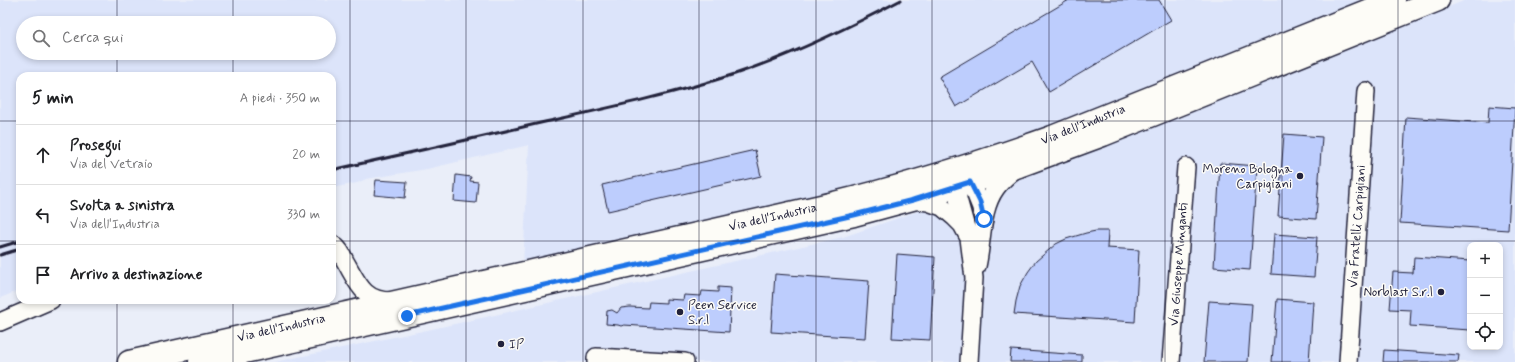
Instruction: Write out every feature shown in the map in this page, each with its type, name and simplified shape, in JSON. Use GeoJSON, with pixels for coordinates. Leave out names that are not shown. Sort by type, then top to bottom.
{"type":"FeatureCollection","features":[{"type":"Feature","properties":{"kind":"main road","name":"Via dell'Industria"},"geometry":{"type":"LineString","coordinates":[[200,362],[775,233],[913,200],[962,180],[1052,137],[1394,0]]}},
{"type":"Feature","properties":{"kind":"main road","name":"Via dell'Industria"},"geometry":{"type":"LineString","coordinates":[[129,362],[830,204],[916,182],[962,180],[1019,166],[1110,132],[1438,0]]}},
{"type":"Feature","properties":{"kind":"street","name":"Via Fratelli Carpigiani"},"geometry":{"type":"LineString","coordinates":[[1348,362],[1366,91]]}},
{"type":"Feature","properties":{"kind":"street"},"geometry":{"type":"LineString","coordinates":[[974,278],[981,251],[984,219],[989,202],[996,188],[1019,166]]}},
{"type":"Feature","properties":{"kind":"street","name":"Via Giuseppe Minganti"},"geometry":{"type":"LineString","coordinates":[[1171,362],[1186,167]]}},
{"type":"Feature","properties":{"kind":"street"},"geometry":{"type":"LineString","coordinates":[[962,180],[980,202],[984,219]]}},
{"type":"Feature","properties":{"kind":"street"},"geometry":{"type":"LineString","coordinates":[[962,180],[958,199],[969,238],[974,278],[969,362]]}},
{"type":"Feature","properties":{"kind":"street"},"geometry":{"type":"LineString","coordinates":[[913,200],[928,202],[942,207],[962,225],[969,238]]}},
{"type":"Feature","properties":{"kind":"street"},"geometry":{"type":"LineString","coordinates":[[336,247],[339,250],[363,292],[373,299],[397,301]]}},
{"type":"Feature","properties":{"kind":"street"},"geometry":{"type":"LineString","coordinates":[[0,322],[42,304]]}},
{"type":"Feature","properties":{"kind":"street"},"geometry":{"type":"LineString","coordinates":[[596,362],[596,357],[685,362]]}},
{"type":"Feature","properties":{"kind":"shaded area"},"geometry":{"type":"Polygon","coordinates":[[[0,0],[1374,0],[1097,111],[916,174],[523,266],[529,145],[427,169],[366,179],[357,183],[336,187],[336,72],[16,72],[16,292],[0,298],[0,0]]]}},
{"type":"Feature","properties":{"kind":"shaded area"},"geometry":{"type":"Polygon","coordinates":[[[1466,0],[1515,0],[1515,362],[275,362],[432,329],[843,237],[1024,175],[1100,147],[1466,0]]]}},
{"type":"Feature","properties":{"kind":"building"},"geometry":{"type":"Polygon","coordinates":[[[1069,0],[1159,0],[1171,20],[1049,92],[1032,62],[956,107],[939,77],[1069,0]]]}},
{"type":"Feature","properties":{"kind":"building"},"geometry":{"type":"Polygon","coordinates":[[[1489,106],[1515,108],[1508,230],[1400,223],[1406,117],[1488,123],[1489,106]]]}},
{"type":"Feature","properties":{"kind":"building","name":"Moreno Bologna Carpigiani"},"geometry":{"type":"Polygon","coordinates":[[[1284,134],[1322,137],[1316,219],[1278,216],[1284,134]]]}},
{"type":"Feature","properties":{"kind":"building"},"geometry":{"type":"Polygon","coordinates":[[[755,150],[761,176],[608,211],[602,185],[755,150]]]}},
{"type":"Feature","properties":{"kind":"building"},"geometry":{"type":"Polygon","coordinates":[[[1220,163],[1257,166],[1250,270],[1214,267],[1220,163]]]}},
{"type":"Feature","properties":{"kind":"building"},"geometry":{"type":"Polygon","coordinates":[[[456,175],[471,177],[470,181],[478,182],[476,203],[454,201],[456,175]]]}},
{"type":"Feature","properties":{"kind":"building"},"geometry":{"type":"Polygon","coordinates":[[[376,180],[407,182],[405,198],[374,195],[376,180]]]}},
{"type":"Feature","properties":{"kind":"building"},"geometry":{"type":"Polygon","coordinates":[[[1096,231],[1108,231],[1107,248],[1139,250],[1135,322],[1014,314],[1020,286],[1036,261],[1056,244],[1066,239],[1096,231]]]}},
{"type":"Feature","properties":{"kind":"building"},"geometry":{"type":"Polygon","coordinates":[[[1274,234],[1317,237],[1314,277],[1271,274],[1274,234]]]}},
{"type":"Feature","properties":{"kind":"building"},"geometry":{"type":"Polygon","coordinates":[[[897,254],[935,257],[930,340],[892,338],[897,254]]]}},
{"type":"Feature","properties":{"kind":"building","name":"Norblast S.r.l"},"geometry":{"type":"Polygon","coordinates":[[[1414,257],[1467,261],[1467,330],[1410,326],[1411,310],[1390,309],[1393,272],[1413,273],[1414,257]]]}},
{"type":"Feature","properties":{"kind":"building"},"geometry":{"type":"Polygon","coordinates":[[[775,274],[869,281],[865,338],[771,332],[775,274]]]}},
{"type":"Feature","properties":{"kind":"building","name":"Peen Service S.r.l"},"geometry":{"type":"Polygon","coordinates":[[[718,287],[731,288],[729,332],[606,324],[607,311],[612,310],[617,313],[621,308],[648,308],[649,302],[666,303],[666,299],[683,300],[684,295],[701,296],[702,291],[718,292],[718,287]]]}},
{"type":"Feature","properties":{"kind":"building"},"geometry":{"type":"Polygon","coordinates":[[[1277,299],[1313,302],[1309,362],[1272,362],[1277,299]]]}},
{"type":"Feature","properties":{"kind":"building"},"geometry":{"type":"Polygon","coordinates":[[[1209,301],[1252,304],[1248,362],[1204,362],[1209,301]]]}},
{"type":"Feature","properties":{"kind":"building"},"geometry":{"type":"Polygon","coordinates":[[[1011,350],[1082,355],[1082,362],[1010,362],[1011,350]]]}},
{"type":"Feature","properties":{"kind":"building"},"geometry":{"type":"Polygon","coordinates":[[[1384,350],[1459,355],[1458,362],[1383,362],[1384,350]]]}},
{"type":"Feature","properties":{"kind":"railway"},"geometry":{"type":"LineString","coordinates":[[336,169],[611,107],[711,82],[756,67],[799,50],[861,21],[901,0]]}},
{"type":"Feature","properties":{"kind":"railway"},"geometry":{"type":"LineString","coordinates":[[0,247],[16,242]]}},
{"type":"Feature","properties":{"kind":"railway"},"geometry":{"type":"LineString","coordinates":[[0,255],[16,250]]}},
{"type":"Feature","properties":{"kind":"place","name":"Moreno Bologna Carpigiani"},"geometry":{"type":"Point","coordinates":[1300,176]}},
{"type":"Feature","properties":{"kind":"place","name":"Norblast S.r.l"},"geometry":{"type":"Point","coordinates":[1441,292]}},
{"type":"Feature","properties":{"kind":"place","name":"Peen Service S.r.l"},"geometry":{"type":"Point","coordinates":[680,312]}},
{"type":"Feature","properties":{"kind":"place","name":"IP"},"geometry":{"type":"Point","coordinates":[501,344]}},
{"type":"Feature","properties":{"kind":"route"},"geometry":{"type":"LineString","coordinates":[[407,316],[854,215],[913,200],[970,182],[980,202],[984,219]]}}]}
